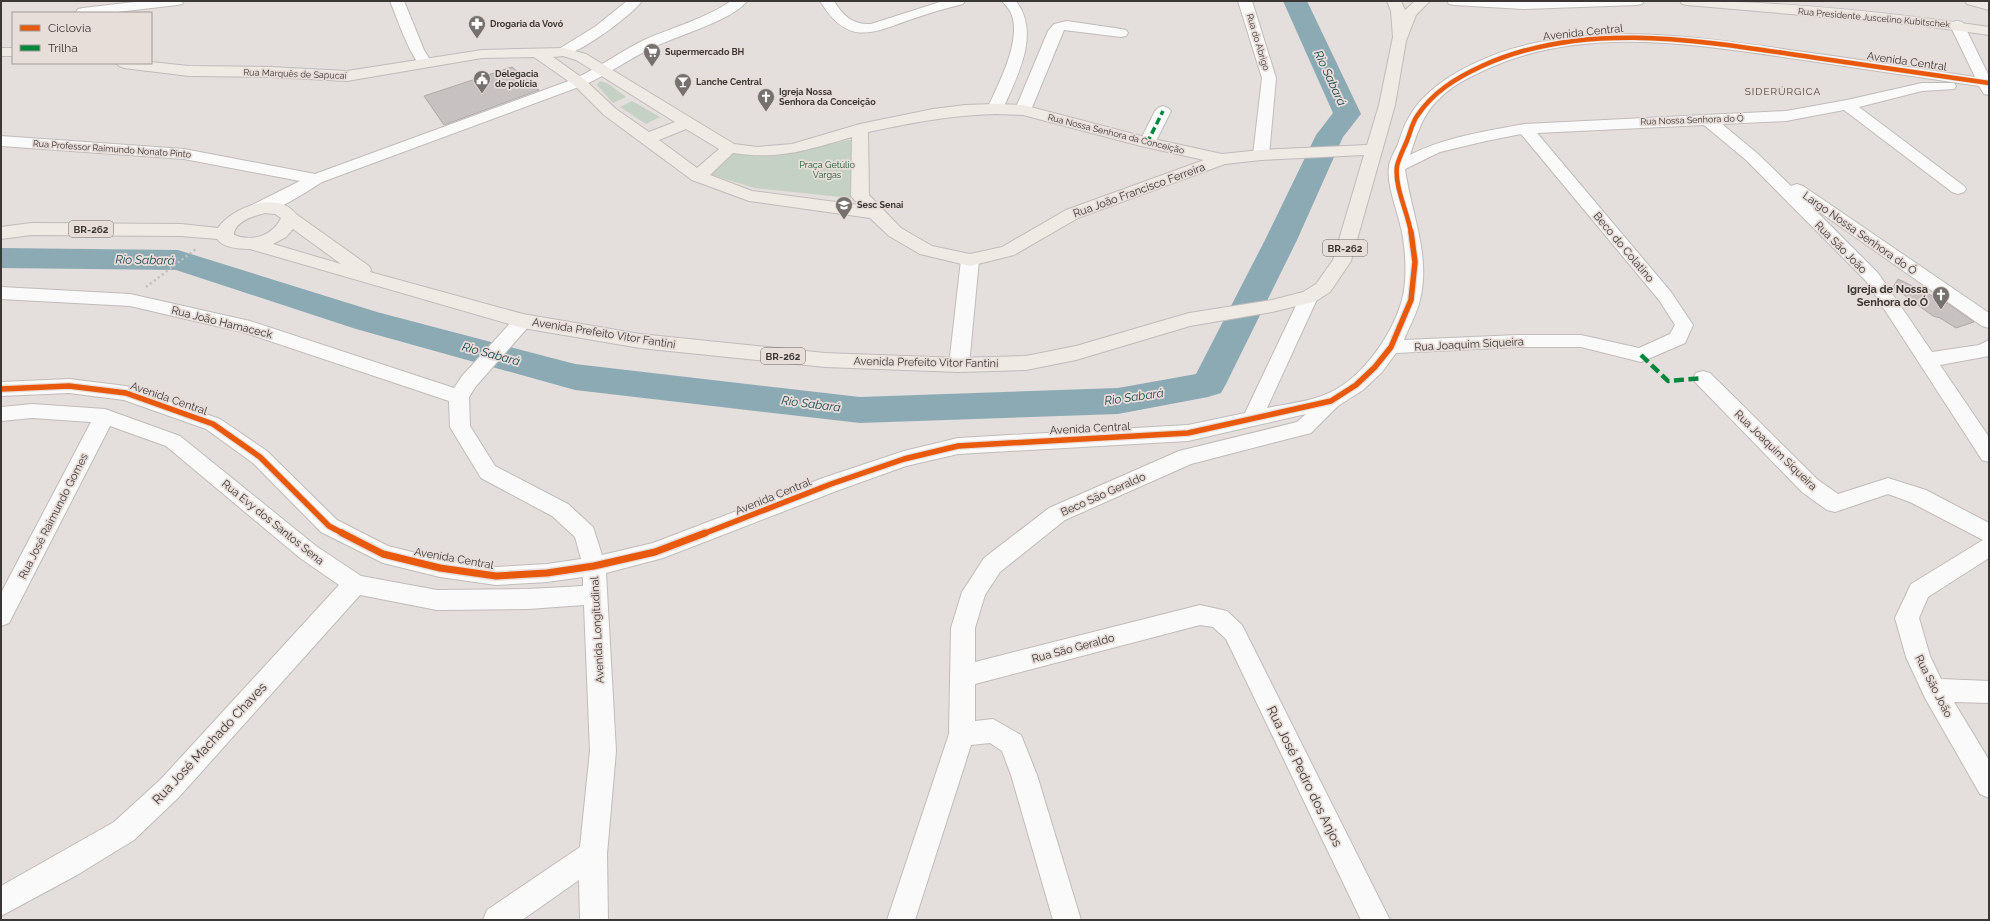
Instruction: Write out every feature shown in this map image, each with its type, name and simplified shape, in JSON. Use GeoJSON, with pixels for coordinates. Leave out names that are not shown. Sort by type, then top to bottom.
{"type":"FeatureCollection","features":[{"type":"Feature","properties":{"kind":"main road","name":"BR-262"},"geometry":{"type":"LineString","coordinates":[[1394,1],[1398,11],[1399,40]]}},
{"type":"Feature","properties":{"kind":"main road","name":"BR-262"},"geometry":{"type":"LineString","coordinates":[[1373,150],[1387,105],[1399,40],[1410,13],[1423,1]]}},
{"type":"Feature","properties":{"kind":"main road","name":"Rua Presidente Juscelino Kubitschek"},"geometry":{"type":"LineString","coordinates":[[1686,1],[1957,25],[1989,31]]}},
{"type":"Feature","properties":{"kind":"main road"},"geometry":{"type":"LineString","coordinates":[[1972,1],[1989,6]]}},
{"type":"Feature","properties":{"kind":"main road"},"geometry":{"type":"LineString","coordinates":[[1,52],[12,52]]}},
{"type":"Feature","properties":{"kind":"main road","name":"Rua Marquês de Sapucaí"},"geometry":{"type":"LineString","coordinates":[[132,64],[189,71],[270,72],[347,76],[482,54],[536,52]]}},
{"type":"Feature","properties":{"kind":"main road"},"geometry":{"type":"LineString","coordinates":[[536,52],[564,52],[581,57],[686,123],[729,148],[757,152],[792,149],[860,129],[860,196],[895,232],[926,250],[970,260]]}},
{"type":"Feature","properties":{"kind":"main road"},"geometry":{"type":"LineString","coordinates":[[536,52],[579,82],[610,112],[698,176],[749,196],[875,213]]}},
{"type":"Feature","properties":{"kind":"main road","name":"Rua Nossa Senhora da Conceição"},"geometry":{"type":"LineString","coordinates":[[860,129],[941,113],[965,110],[1023,110],[1146,143],[1222,159],[1261,155],[1373,150]]}},
{"type":"Feature","properties":{"kind":"main road"},"geometry":{"type":"LineString","coordinates":[[647,139],[686,123]]}},
{"type":"Feature","properties":{"kind":"main road"},"geometry":{"type":"LineString","coordinates":[[698,176],[729,148]]}},
{"type":"Feature","properties":{"kind":"main road"},"geometry":{"type":"LineString","coordinates":[[1177,150],[1185,174]]}},
{"type":"Feature","properties":{"kind":"main road","name":"Avenida Prefeito Vitor Fantini"},"geometry":{"type":"LineString","coordinates":[[253,244],[378,281],[523,321],[640,341],[825,360],[959,365],[1026,363],[1076,353],[1189,320],[1272,306],[1309,297],[1323,288],[1342,261],[1373,150]]}},
{"type":"Feature","properties":{"kind":"main road","name":"Rua João Francisco Ferreira"},"geometry":{"type":"LineString","coordinates":[[970,260],[1008,251],[1072,214],[1185,174],[1222,159]]}},
{"type":"Feature","properties":{"kind":"main road"},"geometry":{"type":"LineString","coordinates":[[283,209],[288,224],[279,234],[253,244],[234,243],[226,239],[229,227],[256,210],[283,209]]}},
{"type":"Feature","properties":{"kind":"main road","name":"Avenida Prefeito Vitor Fantini"},"geometry":{"type":"LineString","coordinates":[[283,209],[378,281]]}},
{"type":"Feature","properties":{"kind":"main road","name":"BR-262"},"geometry":{"type":"LineString","coordinates":[[1,233],[31,229],[181,230],[229,227]]}},
{"type":"Feature","properties":{"kind":"street"},"geometry":{"type":"LineString","coordinates":[[83,12],[176,1]]}},
{"type":"Feature","properties":{"kind":"street"},"geometry":{"type":"LineString","coordinates":[[397,1],[417,50],[425,63]]}},
{"type":"Feature","properties":{"kind":"street"},"geometry":{"type":"LineString","coordinates":[[564,52],[587,38],[626,10],[635,1]]}},
{"type":"Feature","properties":{"kind":"street"},"geometry":{"type":"LineString","coordinates":[[283,209],[316,179],[579,82],[603,71],[626,55],[650,43],[723,13],[740,1]]}},
{"type":"Feature","properties":{"kind":"street"},"geometry":{"type":"LineString","coordinates":[[827,1],[835,14],[848,25],[859,28],[873,28],[918,12],[958,1]]}},
{"type":"Feature","properties":{"kind":"street"},"geometry":{"type":"LineString","coordinates":[[995,109],[1018,52],[1020,24],[1014,5],[1009,1]]}},
{"type":"Feature","properties":{"kind":"street","name":"Rua do Abrigo"},"geometry":{"type":"LineString","coordinates":[[1245,1],[1269,78],[1261,155]]}},
{"type":"Feature","properties":{"kind":"street"},"geometry":{"type":"LineString","coordinates":[[1454,1],[1550,6],[1637,1]]}},
{"type":"Feature","properties":{"kind":"street"},"geometry":{"type":"LineString","coordinates":[[1023,110],[1055,31],[1059,27],[1067,25],[1121,33]]}},
{"type":"Feature","properties":{"kind":"street"},"geometry":{"type":"LineString","coordinates":[[1957,25],[1988,87]]}},
{"type":"Feature","properties":{"kind":"street","name":"Avenida Central"},"geometry":{"type":"LineString","coordinates":[[1,389],[69,386],[126,393],[213,424],[260,457],[329,526],[383,554],[440,568],[496,576],[548,573],[594,566],[655,552],[831,484],[904,459],[958,446],[1188,433],[1331,401],[1356,385],[1376,368],[1391,347],[1411,300],[1414,262],[1410,226],[1400,194],[1398,167],[1416,117],[1434,95],[1464,74],[1498,59],[1540,46],[1629,38],[1675,39],[1722,44],[1988,87]]}},
{"type":"Feature","properties":{"kind":"street","name":"Rua Nossa Senhora do Ó"},"geometry":{"type":"LineString","coordinates":[[1398,167],[1434,149],[1485,136],[1525,129],[1786,116],[1847,105],[1922,87],[1988,87]]}},
{"type":"Feature","properties":{"kind":"street"},"geometry":{"type":"LineString","coordinates":[[1847,105],[1958,189]]}},
{"type":"Feature","properties":{"kind":"street"},"geometry":{"type":"LineString","coordinates":[[1146,143],[1163,111]]}},
{"type":"Feature","properties":{"kind":"street","name":"Rua São João"},"geometry":{"type":"LineString","coordinates":[[1709,121],[1752,158],[1872,277],[1989,454]]}},
{"type":"Feature","properties":{"kind":"street","name":"Beco do Colatino"},"geometry":{"type":"LineString","coordinates":[[1525,129],[1665,296],[1684,325],[1678,338],[1641,354]]}},
{"type":"Feature","properties":{"kind":"street","name":"Rua Professor Raimundo Nonato Pinto"},"geometry":{"type":"LineString","coordinates":[[1,141],[184,154],[316,179]]}},
{"type":"Feature","properties":{"kind":"street","name":"Largo Nossa Senhora do Ó"},"geometry":{"type":"LineString","coordinates":[[1752,158],[1989,322]]}},
{"type":"Feature","properties":{"kind":"street"},"geometry":{"type":"LineString","coordinates":[[959,365],[970,260]]}},
{"type":"Feature","properties":{"kind":"street","name":"Rua João Hamaceck"},"geometry":{"type":"LineString","coordinates":[[1,293],[130,300],[250,326],[464,389]]}},
{"type":"Feature","properties":{"kind":"street"},"geometry":{"type":"LineString","coordinates":[[1252,419],[1309,297]]}},
{"type":"Feature","properties":{"kind":"street"},"geometry":{"type":"LineString","coordinates":[[464,389],[508,336],[523,321]]}},
{"type":"Feature","properties":{"kind":"street","name":"Rua Joaquim Siqueira"},"geometry":{"type":"LineString","coordinates":[[1391,347],[1518,341],[1581,340],[1641,354]]}},
{"type":"Feature","properties":{"kind":"street"},"geometry":{"type":"LineString","coordinates":[[1926,360],[1984,351],[1989,347]]}},
{"type":"Feature","properties":{"kind":"street","name":"Rua Joaquim Siqueira"},"geometry":{"type":"LineString","coordinates":[[1702,378],[1810,486],[1835,504],[1888,486],[1918,496],[1989,533]]}},
{"type":"Feature","properties":{"kind":"street","name":"Avenida Longitudinal"},"geometry":{"type":"LineString","coordinates":[[464,389],[460,427],[488,472],[560,510],[585,533],[594,566],[603,751],[593,854],[594,920]]}},
{"type":"Feature","properties":{"kind":"street","name":"Beco São Geraldo"},"geometry":{"type":"LineString","coordinates":[[963,676],[964,628],[974,592],[992,565],[1057,514],[1186,457],[1304,428],[1331,401]]}},
{"type":"Feature","properties":{"kind":"street","name":"Rua Evy dos Santos Sena"},"geometry":{"type":"LineString","coordinates":[[1,414],[32,411],[105,416],[173,441],[308,552],[355,584],[437,600],[528,599],[595,595]]}},
{"type":"Feature","properties":{"kind":"street","name":"Rua José Raimundo Gomes"},"geometry":{"type":"LineString","coordinates":[[1,616],[105,416]]}},
{"type":"Feature","properties":{"kind":"street","name":"Rua São João"},"geometry":{"type":"LineString","coordinates":[[1989,547],[1920,591],[1907,618],[1918,657],[1934,690],[1989,785]]}},
{"type":"Feature","properties":{"kind":"street","name":"Rua José Machado Chaves"},"geometry":{"type":"LineString","coordinates":[[1,902],[124,831],[170,788],[355,584]]}},
{"type":"Feature","properties":{"kind":"street","name":"Rua São Geraldo"},"geometry":{"type":"LineString","coordinates":[[963,676],[1200,615],[1219,618],[1234,632]]}},
{"type":"Feature","properties":{"kind":"street","name":"Rua José Pedro dos Anjos"},"geometry":{"type":"LineString","coordinates":[[1234,632],[1376,920]]}},
{"type":"Feature","properties":{"kind":"street"},"geometry":{"type":"LineString","coordinates":[[901,920],[962,734],[963,676]]}},
{"type":"Feature","properties":{"kind":"street"},"geometry":{"type":"LineString","coordinates":[[1934,690],[1989,692]]}},
{"type":"Feature","properties":{"kind":"street"},"geometry":{"type":"LineString","coordinates":[[962,734],[993,730],[1012,743],[1024,775],[1068,920]]}},
{"type":"Feature","properties":{"kind":"street"},"geometry":{"type":"LineString","coordinates":[[497,920],[593,854]]}},
{"type":"Feature","properties":{"kind":"path"},"geometry":{"type":"LineString","coordinates":[[145,287],[199,246]]}},
{"type":"Feature","properties":{"kind":"green space"},"geometry":{"type":"Polygon","coordinates":[[[600,81],[607,83],[626,97],[613,103],[597,85],[600,81]]]}},
{"type":"Feature","properties":{"kind":"green space"},"geometry":{"type":"Polygon","coordinates":[[[632,101],[660,117],[646,124],[620,107],[632,101]]]}},
{"type":"Feature","properties":{"kind":"green space","name":"Praça Getúlio Vargas"},"geometry":{"type":"Polygon","coordinates":[[[853,139],[850,198],[755,188],[712,175],[712,171],[731,151],[797,152],[853,139]]]}},
{"type":"Feature","properties":{"kind":"building","name":"Delegacia de polícia"},"geometry":{"type":"Polygon","coordinates":[[[512,67],[539,90],[444,125],[424,96],[512,67]]]}},
{"type":"Feature","properties":{"kind":"building","name":"Igreja de Nossa Senhora do Ó"},"geometry":{"type":"Polygon","coordinates":[[[1898,279],[1947,303],[1974,322],[1956,328],[1940,318],[1933,316],[1893,287],[1898,279]]]}},
{"type":"Feature","properties":{"kind":"waterway","name":"Rio Sabará"},"geometry":{"type":"LineString","coordinates":[[1,258],[178,260],[368,321],[575,377],[860,410],[1118,401],[1208,384],[1281,240],[1330,135],[1347,114],[1295,1]]}},
{"type":"Feature","properties":{"kind":"marked path"},"geometry":{"type":"LineString","coordinates":[[1147,143],[1163,111]]}},
{"type":"Feature","properties":{"kind":"marked path"},"geometry":{"type":"LineString","coordinates":[[1641,355],[1668,381],[1703,378]]}},
{"type":"Feature","properties":{"kind":"cycle path"},"geometry":{"type":"LineString","coordinates":[[1,389],[69,386],[126,393],[213,424],[260,457],[329,526],[383,554],[440,568],[496,576],[547,573],[594,566],[655,552],[831,484],[904,459],[958,446],[1188,433],[1331,401],[1356,385],[1375,367],[1391,347],[1411,300],[1415,262],[1410,226],[1400,194],[1397,167],[1416,117],[1434,95],[1457,77],[1497,59],[1540,46],[1590,40],[1629,38],[1675,39],[1722,44],[1989,83]]}},
{"type":"Feature","properties":{"kind":"place","name":"Drogaria da Vovó"},"geometry":{"type":"Point","coordinates":[477,39]}},
{"type":"Feature","properties":{"kind":"place","name":"Supermercado BH"},"geometry":{"type":"Point","coordinates":[652,67]}},
{"type":"Feature","properties":{"kind":"place","name":"Delegacia de polícia"},"geometry":{"type":"Point","coordinates":[482,94]}},
{"type":"Feature","properties":{"kind":"place","name":"Lanche Central"},"geometry":{"type":"Point","coordinates":[683,97]}},
{"type":"Feature","properties":{"kind":"place","name":"Igreja Nossa Senhora da Conceição"},"geometry":{"type":"Point","coordinates":[766,112]}},
{"type":"Feature","properties":{"kind":"place","name":"Sesc Senai"},"geometry":{"type":"Point","coordinates":[844,220]}},
{"type":"Feature","properties":{"kind":"place","name":"Igreja de Nossa Senhora do Ó"},"geometry":{"type":"Point","coordinates":[1941,310]}},
{"type":"Feature","properties":{"kind":"district","name":"SIDERÚRGICA"},"geometry":{"type":"Point","coordinates":[1783,91]}}]}
